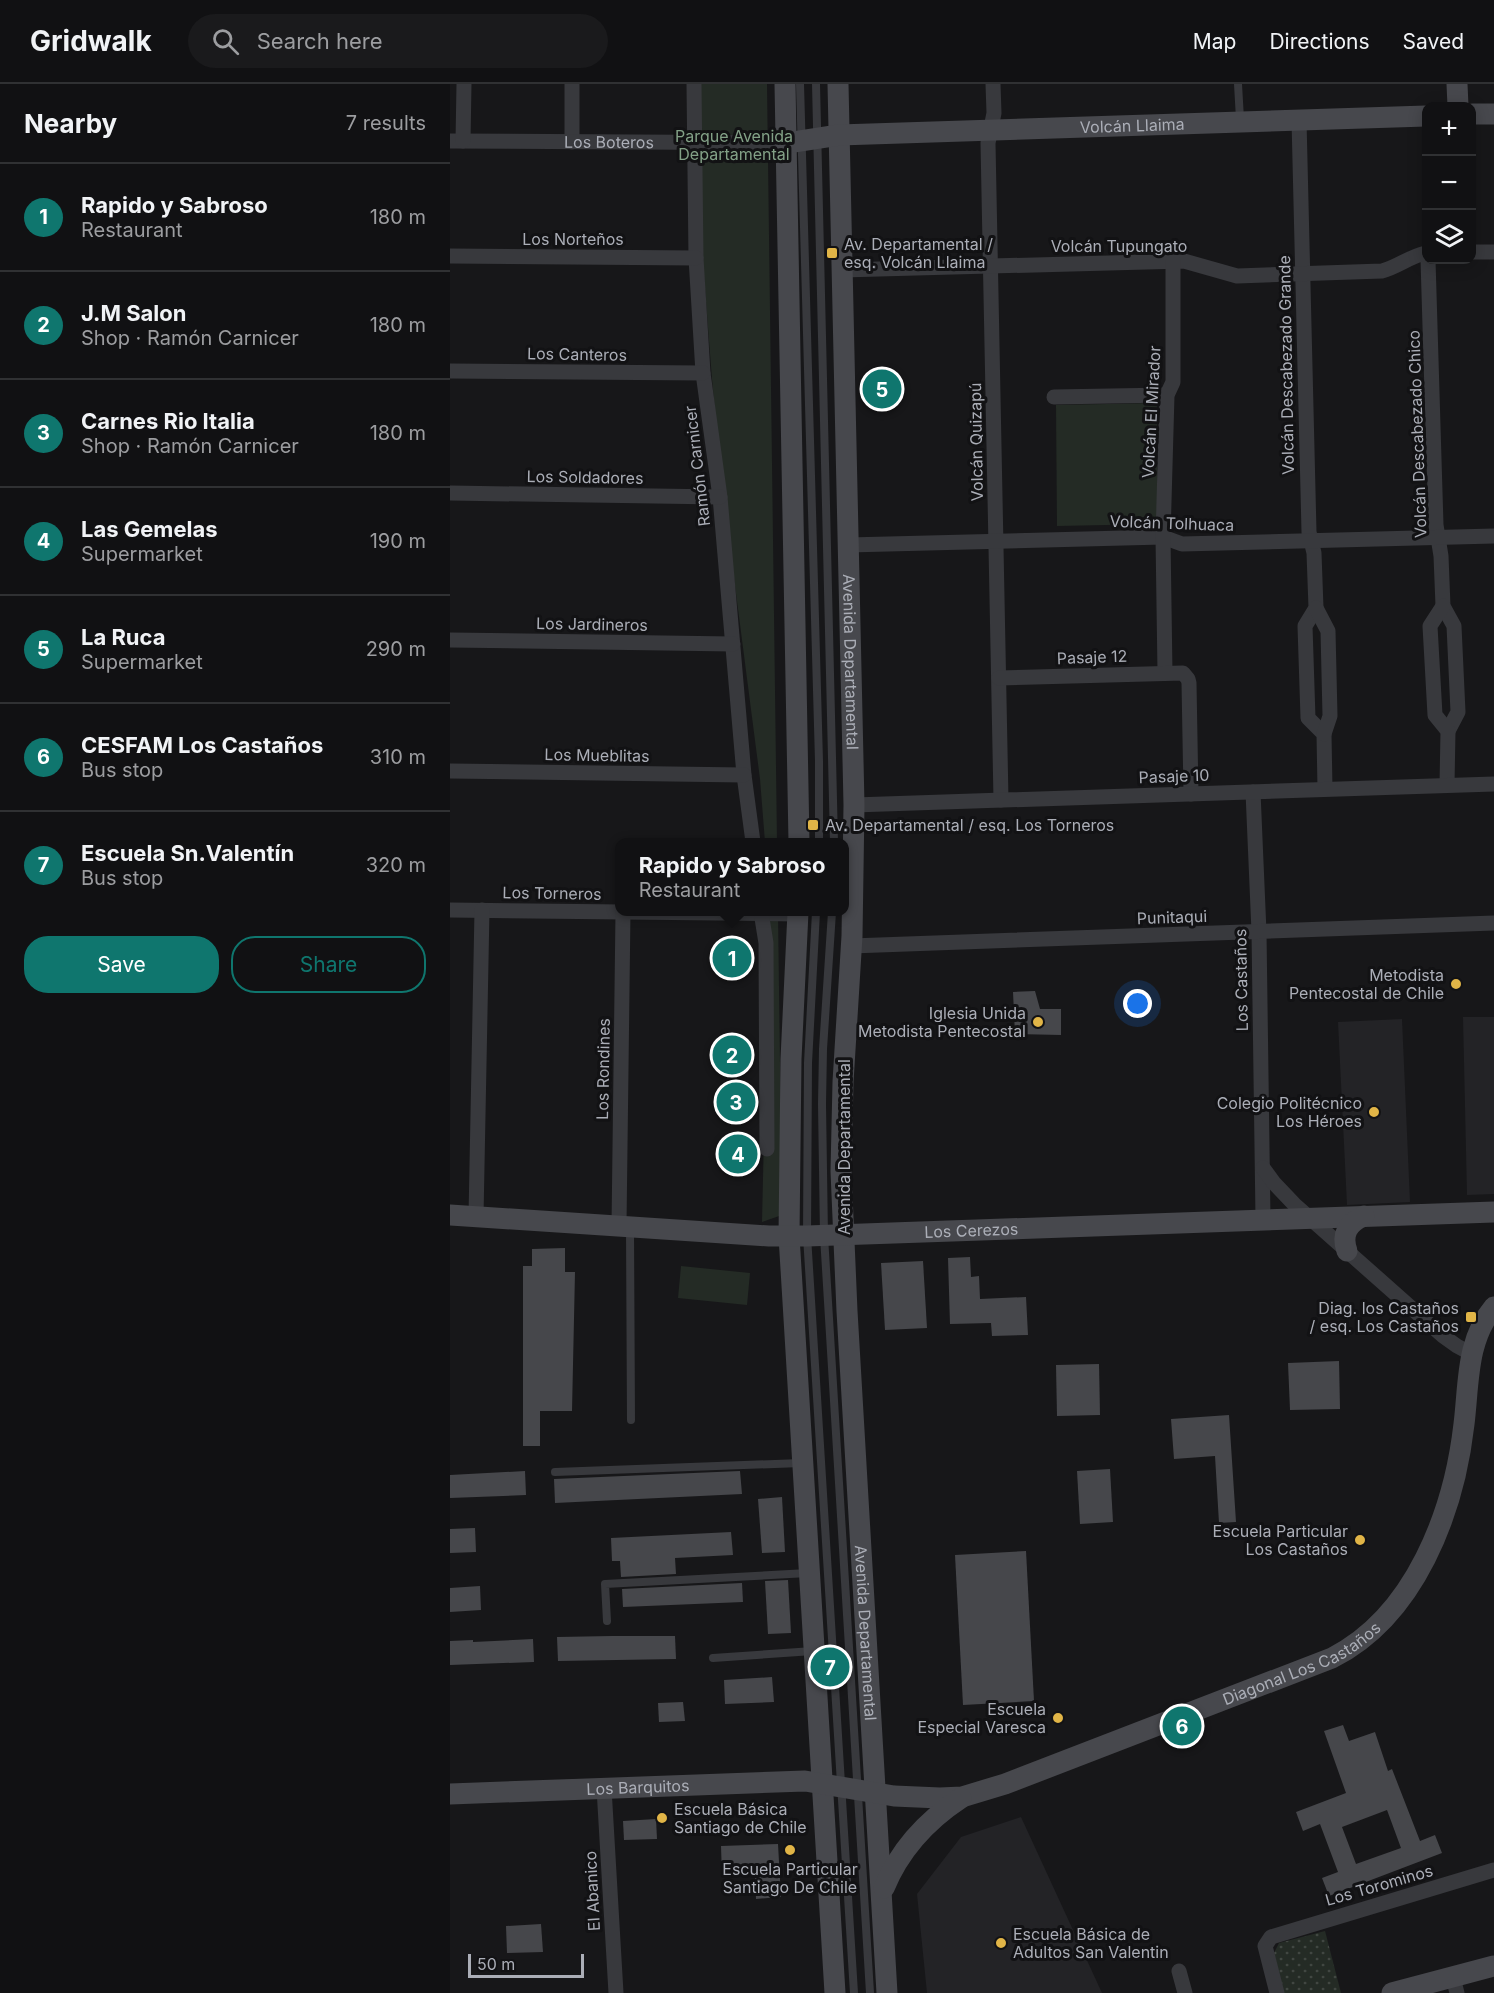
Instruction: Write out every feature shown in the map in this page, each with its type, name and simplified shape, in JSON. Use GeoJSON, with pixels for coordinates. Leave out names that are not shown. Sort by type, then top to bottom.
{"type":"FeatureCollection","features":[{"type":"Feature","properties":{"kind":"main road"},"geometry":{"type":"LineString","coordinates":[[785,84],[802,140],[799,838]]}},
{"type":"Feature","properties":{"kind":"main road","name":"Avenida Departamental"},"geometry":{"type":"LineString","coordinates":[[838,84],[855,805],[841,1171],[816,1236],[803,1463],[815,1651],[850,1788],[882,1892],[887,1993]]}},
{"type":"Feature","properties":{"kind":"main road"},"geometry":{"type":"LineString","coordinates":[[1457,84],[1458,102]]}},
{"type":"Feature","properties":{"kind":"main road"},"geometry":{"type":"LineString","coordinates":[[1476,114],[1494,114]]}},
{"type":"Feature","properties":{"kind":"main road","name":"Volcán Llaima"},"geometry":{"type":"LineString","coordinates":[[839,135],[1422,116]]}},
{"type":"Feature","properties":{"kind":"main road","name":"Los Boteros"},"geometry":{"type":"LineString","coordinates":[[802,140],[839,135]]}},
{"type":"Feature","properties":{"kind":"main road","name":"Avenida Departamental"},"geometry":{"type":"LineString","coordinates":[[804,916],[791,1059],[816,1236],[855,1449],[850,1788],[835,1993]]}},
{"type":"Feature","properties":{"kind":"main road","name":"Los Cerezos"},"geometry":{"type":"LineString","coordinates":[[450,1215],[816,1236],[1494,1212]]}},
{"type":"Feature","properties":{"kind":"main road"},"geometry":{"type":"LineString","coordinates":[[1347,1251],[1344,1242],[1348,1225],[1364,1216]]}},
{"type":"Feature","properties":{"kind":"main road","name":"Diagonal Los Castaños"},"geometry":{"type":"LineString","coordinates":[[850,1788],[913,1797],[962,1797],[1005,1785],[1325,1661],[1346,1651],[1369,1634],[1387,1616],[1407,1589],[1443,1516],[1461,1448],[1472,1354],[1478,1332],[1494,1307]]}},
{"type":"Feature","properties":{"kind":"main road","name":"Los Barquitos"},"geometry":{"type":"LineString","coordinates":[[450,1794],[805,1781],[850,1788]]}},
{"type":"Feature","properties":{"kind":"main road"},"geometry":{"type":"LineString","coordinates":[[882,1892],[890,1872],[914,1837],[928,1822],[962,1797]]}},
{"type":"Feature","properties":{"kind":"main road"},"geometry":{"type":"LineString","coordinates":[[1392,1993],[1455,1985],[1494,1966]]}},
{"type":"Feature","properties":{"kind":"street"},"geometry":{"type":"LineString","coordinates":[[457,141],[464,84]]}},
{"type":"Feature","properties":{"kind":"street"},"geometry":{"type":"LineString","coordinates":[[572,84],[572,142]]}},
{"type":"Feature","properties":{"kind":"street","name":"Ramón Carnicer"},"geometry":{"type":"LineString","coordinates":[[693,84],[696,258],[703,374],[720,497],[744,775],[752,838]]}},
{"type":"Feature","properties":{"kind":"street","name":"Volcán Quizapú"},"geometry":{"type":"LineString","coordinates":[[993,84],[994,113],[988,143],[1001,800]]}},
{"type":"Feature","properties":{"kind":"street","name":"Volcán Descabezado Grande"},"geometry":{"type":"LineString","coordinates":[[1299,120],[1309,532],[1314,553],[1316,608],[1328,631],[1330,716],[1324,734],[1325,789]]}},
{"type":"Feature","properties":{"kind":"street","name":"Los Boteros"},"geometry":{"type":"LineString","coordinates":[[457,141],[695,143],[802,140]]}},
{"type":"Feature","properties":{"kind":"street"},"geometry":{"type":"LineString","coordinates":[[1476,252],[1494,252]]}},
{"type":"Feature","properties":{"kind":"street","name":"Volcán Tupungato"},"geometry":{"type":"LineString","coordinates":[[842,270],[1173,261],[1196,263],[1237,276],[1382,271],[1422,254]]}},
{"type":"Feature","properties":{"kind":"street","name":"Los Norteños"},"geometry":{"type":"LineString","coordinates":[[450,256],[696,258]]}},
{"type":"Feature","properties":{"kind":"street","name":"Volcán El Mirador"},"geometry":{"type":"LineString","coordinates":[[1165,673],[1163,537],[1167,394],[1173,382],[1173,261]]}},
{"type":"Feature","properties":{"kind":"street","name":"Volcán Descabezado Chico"},"geometry":{"type":"LineString","coordinates":[[1428,264],[1438,537],[1443,606],[1454,626],[1458,712],[1448,731],[1447,785]]}},
{"type":"Feature","properties":{"kind":"street","name":"Los Canteros"},"geometry":{"type":"LineString","coordinates":[[450,371],[703,374]]}},
{"type":"Feature","properties":{"kind":"street"},"geometry":{"type":"LineString","coordinates":[[1054,397],[1167,394]]}},
{"type":"Feature","properties":{"kind":"street","name":"Los Soldadores"},"geometry":{"type":"LineString","coordinates":[[450,493],[720,497]]}},
{"type":"Feature","properties":{"kind":"street","name":"Volcán Tolhuaca"},"geometry":{"type":"LineString","coordinates":[[848,544],[1163,537],[1182,544],[1494,536]]}},
{"type":"Feature","properties":{"kind":"street","name":"Volcán Descabezado Chico"},"geometry":{"type":"LineString","coordinates":[[1443,606],[1430,626],[1435,715],[1448,731]]}},
{"type":"Feature","properties":{"kind":"street","name":"Volcán Descabezado Grande"},"geometry":{"type":"LineString","coordinates":[[1316,608],[1305,626],[1308,717],[1324,734]]}},
{"type":"Feature","properties":{"kind":"street","name":"Los Jardineros"},"geometry":{"type":"LineString","coordinates":[[450,640],[733,644]]}},
{"type":"Feature","properties":{"kind":"street","name":"Pasaje 12"},"geometry":{"type":"LineString","coordinates":[[999,678],[1183,673],[1189,683],[1191,794]]}},
{"type":"Feature","properties":{"kind":"street","name":"Los Mueblitas"},"geometry":{"type":"LineString","coordinates":[[450,771],[744,775]]}},
{"type":"Feature","properties":{"kind":"street","name":"Pasaje 10"},"geometry":{"type":"LineString","coordinates":[[855,805],[1494,784]]}},
{"type":"Feature","properties":{"kind":"street","name":"Los Castaños"},"geometry":{"type":"LineString","coordinates":[[1253,792],[1259,932],[1263,1219]]}},
{"type":"Feature","properties":{"kind":"street","name":"Los Torneros"},"geometry":{"type":"LineString","coordinates":[[450,910],[615,912]]}},
{"type":"Feature","properties":{"kind":"street"},"geometry":{"type":"LineString","coordinates":[[476,1216],[482,910]]}},
{"type":"Feature","properties":{"kind":"street","name":"Los Rondines"},"geometry":{"type":"LineString","coordinates":[[623,916],[624,1226]]}},
{"type":"Feature","properties":{"kind":"street"},"geometry":{"type":"LineString","coordinates":[[762,916],[766,943],[767,1149]]}},
{"type":"Feature","properties":{"kind":"street","name":"Punitaqui"},"geometry":{"type":"LineString","coordinates":[[851,946],[1494,923]]}},
{"type":"Feature","properties":{"kind":"street"},"geometry":{"type":"LineString","coordinates":[[1263,1168],[1274,1183],[1309,1218],[1456,1347],[1472,1354]]}},
{"type":"Feature","properties":{"kind":"street","name":"El Abanico"},"geometry":{"type":"LineString","coordinates":[[604,1788],[616,1993]]}},
{"type":"Feature","properties":{"kind":"street","name":"Los Torominos"},"geometry":{"type":"LineString","coordinates":[[1277,1993],[1265,1946],[1268,1939],[1494,1870]]}},
{"type":"Feature","properties":{"kind":"street"},"geometry":{"type":"LineString","coordinates":[[1179,1971],[1185,1993]]}},
{"type":"Feature","properties":{"kind":"lane"},"geometry":{"type":"LineString","coordinates":[[801,84],[819,761],[819,838]]}},
{"type":"Feature","properties":{"kind":"lane"},"geometry":{"type":"LineString","coordinates":[[816,84],[802,140],[834,838]]}},
{"type":"Feature","properties":{"kind":"lane"},"geometry":{"type":"LineString","coordinates":[[1238,84],[1240,121]]}},
{"type":"Feature","properties":{"kind":"lane"},"geometry":{"type":"LineString","coordinates":[[832,916],[823,1049],[816,1236],[850,1788],[870,1993]]}},
{"type":"Feature","properties":{"kind":"lane"},"geometry":{"type":"LineString","coordinates":[[624,1226],[632,1420]]}},
{"type":"Feature","properties":{"kind":"lane"},"geometry":{"type":"LineString","coordinates":[[816,1236],[844,1548],[854,1993]]}},
{"type":"Feature","properties":{"kind":"lane"},"geometry":{"type":"LineString","coordinates":[[844,1548],[851,1516],[850,1470],[855,1449]]}},
{"type":"Feature","properties":{"kind":"lane"},"geometry":{"type":"LineString","coordinates":[[555,1472],[803,1463]]}},
{"type":"Feature","properties":{"kind":"lane"},"geometry":{"type":"LineString","coordinates":[[607,1621],[605,1584],[810,1573]]}},
{"type":"Feature","properties":{"kind":"lane"},"geometry":{"type":"LineString","coordinates":[[713,1658],[815,1651]]}},
{"type":"Feature","properties":{"kind":"shaded area"},"geometry":{"type":"Polygon","coordinates":[[[1463,1017],[1494,1017],[1494,1194],[1467,1195],[1463,1017]]]}},
{"type":"Feature","properties":{"kind":"shaded area","name":"Colegio Politécnico Los Héroes"},"geometry":{"type":"Polygon","coordinates":[[[1402,1019],[1410,1202],[1347,1205],[1338,1022],[1402,1019]]]}},
{"type":"Feature","properties":{"kind":"shaded area","name":"Escuela Básica de Adultos San Valentin"},"geometry":{"type":"Polygon","coordinates":[[[1021,1817],[1102,1993],[927,1993],[917,1894],[961,1837],[1021,1817]]]}},
{"type":"Feature","properties":{"kind":"green space","name":"Parque Avenida Departamental"},"geometry":{"type":"Polygon","coordinates":[[[699,84],[767,84],[777,838],[765,838],[760,779],[722,485],[702,250],[699,84]]]}},
{"type":"Feature","properties":{"kind":"green space"},"geometry":{"type":"Polygon","coordinates":[[[1157,403],[1157,524],[1057,526],[1056,405],[1157,403]]]}},
{"type":"Feature","properties":{"kind":"green space"},"geometry":{"type":"Polygon","coordinates":[[[769,916],[778,916],[782,1215],[762,1222],[769,916]]]}},
{"type":"Feature","properties":{"kind":"green space"},"geometry":{"type":"Polygon","coordinates":[[[681,1266],[750,1273],[747,1305],[678,1298],[681,1266]]]}},
{"type":"Feature","properties":{"kind":"green space"},"geometry":{"type":"Polygon","coordinates":[[[1325,1931],[1341,1993],[1284,1993],[1274,1953],[1279,1943],[1325,1931]]]}},
{"type":"Feature","properties":{"kind":"building","name":"Iglesia Unida Metodista Pentecostal"},"geometry":{"type":"Polygon","coordinates":[[[1035,991],[1040,1009],[1061,1009],[1061,1035],[1015,1034],[1013,992],[1035,991]]]}},
{"type":"Feature","properties":{"kind":"building"},"geometry":{"type":"Polygon","coordinates":[[[565,1248],[565,1272],[575,1272],[572,1411],[540,1411],[540,1446],[523,1446],[523,1266],[532,1266],[532,1249],[565,1248]]]}},
{"type":"Feature","properties":{"kind":"building"},"geometry":{"type":"Polygon","coordinates":[[[970,1257],[971,1277],[979,1276],[980,1299],[1026,1297],[1028,1335],[992,1336],[991,1323],[950,1324],[948,1258],[970,1257]]]}},
{"type":"Feature","properties":{"kind":"building"},"geometry":{"type":"Polygon","coordinates":[[[923,1261],[927,1328],[885,1330],[881,1263],[923,1261]]]}},
{"type":"Feature","properties":{"kind":"building"},"geometry":{"type":"Polygon","coordinates":[[[1339,1361],[1340,1409],[1290,1410],[1288,1363],[1339,1361]]]}},
{"type":"Feature","properties":{"kind":"building"},"geometry":{"type":"Polygon","coordinates":[[[1099,1364],[1100,1415],[1057,1416],[1056,1365],[1099,1364]]]}},
{"type":"Feature","properties":{"kind":"building"},"geometry":{"type":"Polygon","coordinates":[[[1229,1415],[1236,1522],[1219,1523],[1215,1456],[1174,1459],[1171,1419],[1229,1415]]]}},
{"type":"Feature","properties":{"kind":"building"},"geometry":{"type":"Polygon","coordinates":[[[1110,1469],[1113,1522],[1080,1524],[1077,1471],[1110,1469]]]}},
{"type":"Feature","properties":{"kind":"building"},"geometry":{"type":"Polygon","coordinates":[[[525,1471],[526,1495],[450,1498],[450,1475],[525,1471]]]}},
{"type":"Feature","properties":{"kind":"building"},"geometry":{"type":"Polygon","coordinates":[[[740,1471],[742,1494],[555,1503],[554,1479],[740,1471]]]}},
{"type":"Feature","properties":{"kind":"building"},"geometry":{"type":"Polygon","coordinates":[[[782,1497],[785,1552],[762,1553],[758,1499],[782,1497]]]}},
{"type":"Feature","properties":{"kind":"building"},"geometry":{"type":"Polygon","coordinates":[[[475,1528],[476,1552],[450,1553],[450,1529],[475,1528]]]}},
{"type":"Feature","properties":{"kind":"building"},"geometry":{"type":"Polygon","coordinates":[[[731,1532],[733,1555],[675,1558],[676,1574],[621,1577],[620,1561],[612,1561],[611,1538],[731,1532]]]}},
{"type":"Feature","properties":{"kind":"building"},"geometry":{"type":"Polygon","coordinates":[[[1026,1551],[1034,1701],[963,1705],[955,1555],[1026,1551]]]}},
{"type":"Feature","properties":{"kind":"building"},"geometry":{"type":"Polygon","coordinates":[[[788,1580],[791,1633],[768,1634],[765,1581],[788,1580]]]}},
{"type":"Feature","properties":{"kind":"building"},"geometry":{"type":"Polygon","coordinates":[[[742,1583],[743,1602],[623,1607],[622,1589],[742,1583]]]}},
{"type":"Feature","properties":{"kind":"building"},"geometry":{"type":"Polygon","coordinates":[[[480,1586],[481,1610],[450,1612],[450,1588],[480,1586]]]}},
{"type":"Feature","properties":{"kind":"building"},"geometry":{"type":"Polygon","coordinates":[[[675,1636],[676,1659],[558,1661],[557,1637],[675,1636]]]}},
{"type":"Feature","properties":{"kind":"building"},"geometry":{"type":"Polygon","coordinates":[[[533,1639],[534,1662],[450,1665],[450,1641],[533,1639]]]}},
{"type":"Feature","properties":{"kind":"building"},"geometry":{"type":"Polygon","coordinates":[[[772,1677],[774,1702],[725,1704],[724,1680],[772,1677]]]}},
{"type":"Feature","properties":{"kind":"building"},"geometry":{"type":"Polygon","coordinates":[[[683,1702],[685,1721],[659,1722],[658,1703],[683,1702]]]}},
{"type":"Feature","properties":{"kind":"building"},"geometry":{"type":"Polygon","coordinates":[[[1343,1725],[1349,1741],[1375,1732],[1388,1771],[1392,1769],[1420,1841],[1435,1835],[1442,1853],[1329,1896],[1322,1878],[1338,1872],[1320,1824],[1303,1831],[1296,1812],[1346,1793],[1324,1731],[1343,1725]],[[1387,1810],[1342,1827],[1356,1864],[1401,1848],[1387,1810]]]}},
{"type":"Feature","properties":{"kind":"building"},"geometry":{"type":"Polygon","coordinates":[[[656,1819],[657,1839],[624,1840],[623,1821],[656,1819]]]}},
{"type":"Feature","properties":{"kind":"building"},"geometry":{"type":"Polygon","coordinates":[[[778,1844],[781,1897],[756,1899],[755,1875],[722,1876],[721,1846],[778,1844]]]}},
{"type":"Feature","properties":{"kind":"building"},"geometry":{"type":"Polygon","coordinates":[[[541,1924],[543,1952],[507,1953],[506,1926],[541,1924]]]}},
{"type":"Feature","properties":{"kind":"place","name":"Av. Departamental / esq. Volcán Llaima"},"geometry":{"type":"Point","coordinates":[832,253]}},
{"type":"Feature","properties":{"kind":"place","name":"La Ruca"},"geometry":{"type":"Point","coordinates":[882,389]}},
{"type":"Feature","properties":{"kind":"place","name":"Av. Departamental / esq. Los Torneros"},"geometry":{"type":"Point","coordinates":[813,825]}},
{"type":"Feature","properties":{"kind":"place","name":"Rapido y Sabroso"},"geometry":{"type":"Point","coordinates":[732,958]}},
{"type":"Feature","properties":{"kind":"place","name":"Metodista Pentecostal de Chile"},"geometry":{"type":"Point","coordinates":[1456,984]}},
{"type":"Feature","properties":{"kind":"place","name":"Iglesia Unida Metodista Pentecostal"},"geometry":{"type":"Point","coordinates":[1038,1022]}},
{"type":"Feature","properties":{"kind":"place","name":"J.M Salon"},"geometry":{"type":"Point","coordinates":[732,1055]}},
{"type":"Feature","properties":{"kind":"place","name":"Carnes Rio Italia"},"geometry":{"type":"Point","coordinates":[736,1102]}},
{"type":"Feature","properties":{"kind":"place","name":"Colegio Politécnico Los Héroes"},"geometry":{"type":"Point","coordinates":[1374,1112]}},
{"type":"Feature","properties":{"kind":"place","name":"Las Gemelas"},"geometry":{"type":"Point","coordinates":[738,1154]}},
{"type":"Feature","properties":{"kind":"place","name":"Diag. los Castaños / esq. Los Castaños"},"geometry":{"type":"Point","coordinates":[1471,1317]}},
{"type":"Feature","properties":{"kind":"place","name":"Escuela Particular Los Castaños"},"geometry":{"type":"Point","coordinates":[1360,1540]}},
{"type":"Feature","properties":{"kind":"place","name":"Escuela Sn.Valentín"},"geometry":{"type":"Point","coordinates":[830,1667]}},
{"type":"Feature","properties":{"kind":"place","name":"Escuela Especial Varesca"},"geometry":{"type":"Point","coordinates":[1058,1718]}},
{"type":"Feature","properties":{"kind":"place","name":"CESFAM Los Castaños"},"geometry":{"type":"Point","coordinates":[1182,1726]}},
{"type":"Feature","properties":{"kind":"place","name":"Escuela Básica Santiago de Chile"},"geometry":{"type":"Point","coordinates":[662,1818]}},
{"type":"Feature","properties":{"kind":"place","name":"Escuela Particular Santiago De Chile"},"geometry":{"type":"Point","coordinates":[790,1850]}},
{"type":"Feature","properties":{"kind":"place","name":"Escuela Básica de Adultos San Valentin"},"geometry":{"type":"Point","coordinates":[1001,1943]}}]}
